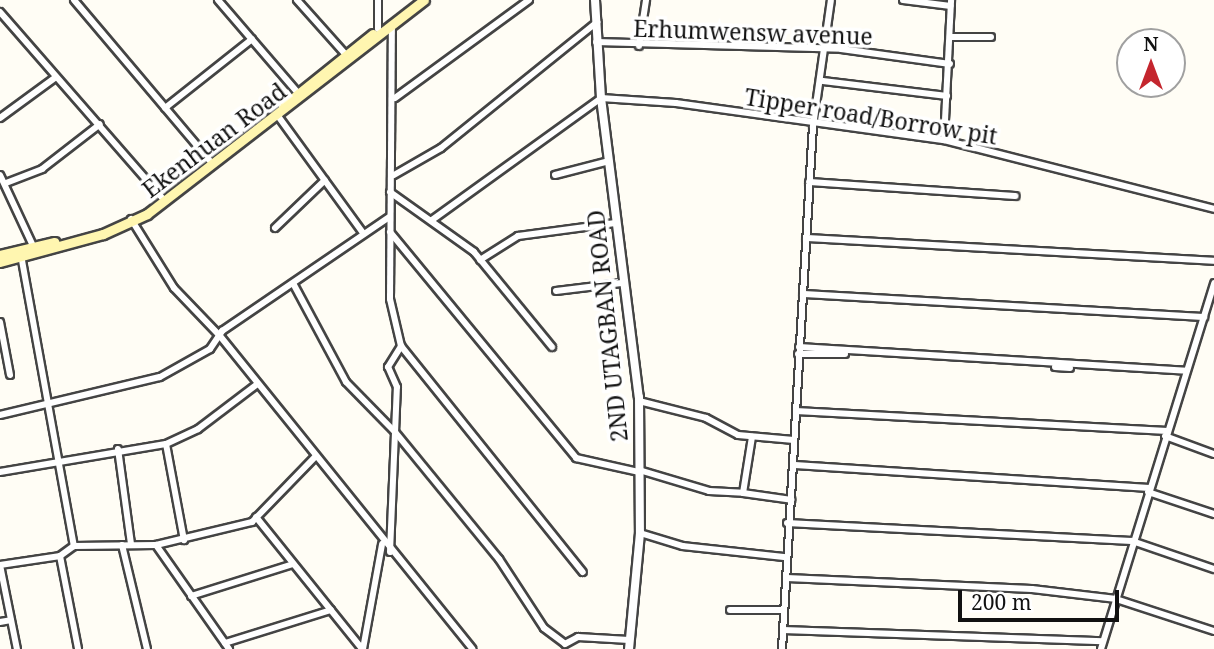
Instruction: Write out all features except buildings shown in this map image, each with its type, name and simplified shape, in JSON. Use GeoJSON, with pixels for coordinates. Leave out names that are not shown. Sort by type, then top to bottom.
{"type":"FeatureCollection","features":[{"type":"Feature","properties":{"kind":"main road","name":"Ekenhuan Road"},"geometry":{"type":"LineString","coordinates":[[131,220],[211,162],[298,93],[349,58],[378,29],[415,0]]}},
{"type":"Feature","properties":{"kind":"main road","name":"Ekenhuan Road"},"geometry":{"type":"LineString","coordinates":[[0,262],[21,253],[131,220],[278,116],[424,0]]}},
{"type":"Feature","properties":{"kind":"main road","name":"Ekenhuan Road"},"geometry":{"type":"LineString","coordinates":[[0,255],[21,253]]}},
{"type":"Feature","properties":{"kind":"street"},"geometry":{"type":"LineString","coordinates":[[74,0],[211,162]]}},
{"type":"Feature","properties":{"kind":"street"},"geometry":{"type":"LineString","coordinates":[[218,0],[298,93]]}},
{"type":"Feature","properties":{"kind":"street"},"geometry":{"type":"LineString","coordinates":[[297,0],[349,58]]}},
{"type":"Feature","properties":{"kind":"street"},"geometry":{"type":"LineString","coordinates":[[378,0],[378,29]]}},
{"type":"Feature","properties":{"kind":"street"},"geometry":{"type":"LineString","coordinates":[[395,98],[529,0]]}},
{"type":"Feature","properties":{"kind":"street","name":"2ND UTAGBAN ROAD"},"geometry":{"type":"LineString","coordinates":[[595,0],[601,99],[622,284],[639,401],[640,533],[629,645]]}},
{"type":"Feature","properties":{"kind":"street"},"geometry":{"type":"LineString","coordinates":[[639,46],[646,0]]}},
{"type":"Feature","properties":{"kind":"street"},"geometry":{"type":"LineString","coordinates":[[782,649],[787,578],[787,523],[795,465],[798,351],[813,126],[823,81],[831,0]]}},
{"type":"Feature","properties":{"kind":"street"},"geometry":{"type":"LineString","coordinates":[[903,0],[951,3],[950,64],[944,140]]}},
{"type":"Feature","properties":{"kind":"street"},"geometry":{"type":"LineString","coordinates":[[0,12],[162,198]]}},
{"type":"Feature","properties":{"kind":"street"},"geometry":{"type":"LineString","coordinates":[[394,175],[441,148],[597,22]]}},
{"type":"Feature","properties":{"kind":"street"},"geometry":{"type":"LineString","coordinates":[[392,25],[395,98],[394,175],[389,217],[390,299],[401,346],[583,572]]}},
{"type":"Feature","properties":{"kind":"street"},"geometry":{"type":"LineString","coordinates":[[951,37],[991,37]]}},
{"type":"Feature","properties":{"kind":"street"},"geometry":{"type":"LineString","coordinates":[[165,108],[252,39]]}},
{"type":"Feature","properties":{"kind":"street","name":"Erhumwensw avenue"},"geometry":{"type":"LineString","coordinates":[[596,42],[639,46],[825,49],[950,64]]}},
{"type":"Feature","properties":{"kind":"street"},"geometry":{"type":"LineString","coordinates":[[0,118],[56,77]]}},
{"type":"Feature","properties":{"kind":"street"},"geometry":{"type":"LineString","coordinates":[[823,81],[947,96]]}},
{"type":"Feature","properties":{"kind":"street"},"geometry":{"type":"LineString","coordinates":[[432,220],[601,99]]}},
{"type":"Feature","properties":{"kind":"street","name":"Tipper road/Borrow pit"},"geometry":{"type":"LineString","coordinates":[[601,99],[676,103],[813,126],[944,140],[1214,209]]}},
{"type":"Feature","properties":{"kind":"street"},"geometry":{"type":"LineString","coordinates":[[278,116],[363,233]]}},
{"type":"Feature","properties":{"kind":"street"},"geometry":{"type":"LineString","coordinates":[[6,183],[42,169],[100,124]]}},
{"type":"Feature","properties":{"kind":"street"},"geometry":{"type":"LineString","coordinates":[[555,174],[609,161]]}},
{"type":"Feature","properties":{"kind":"street"},"geometry":{"type":"LineString","coordinates":[[0,175],[35,249]]}},
{"type":"Feature","properties":{"kind":"street"},"geometry":{"type":"LineString","coordinates":[[275,228],[325,180]]}},
{"type":"Feature","properties":{"kind":"street"},"geometry":{"type":"LineString","coordinates":[[809,182],[1016,196]]}},
{"type":"Feature","properties":{"kind":"street"},"geometry":{"type":"LineString","coordinates":[[390,192],[432,220],[480,260],[552,347]]}},
{"type":"Feature","properties":{"kind":"street"},"geometry":{"type":"LineString","coordinates":[[0,415],[160,377],[210,349],[220,335],[389,217]]}},
{"type":"Feature","properties":{"kind":"street"},"geometry":{"type":"LineString","coordinates":[[131,220],[174,288],[220,335],[256,385],[316,456],[382,544],[474,649]]}},
{"type":"Feature","properties":{"kind":"street"},"geometry":{"type":"LineString","coordinates":[[480,260],[518,236],[615,223]]}},
{"type":"Feature","properties":{"kind":"street"},"geometry":{"type":"LineString","coordinates":[[390,232],[576,458],[639,471],[709,491],[792,500]]}},
{"type":"Feature","properties":{"kind":"street"},"geometry":{"type":"LineString","coordinates":[[806,238],[1214,261]]}},
{"type":"Feature","properties":{"kind":"street"},"geometry":{"type":"LineString","coordinates":[[21,253],[74,546]]}},
{"type":"Feature","properties":{"kind":"street"},"geometry":{"type":"LineString","coordinates":[[1101,649],[1132,541],[1214,283]]}},
{"type":"Feature","properties":{"kind":"street"},"geometry":{"type":"LineString","coordinates":[[556,291],[622,284]]}},
{"type":"Feature","properties":{"kind":"street"},"geometry":{"type":"LineString","coordinates":[[294,285],[346,383],[395,432],[499,559],[544,628],[565,644],[578,637],[629,645]]}},
{"type":"Feature","properties":{"kind":"street"},"geometry":{"type":"LineString","coordinates":[[803,294],[1073,309]]}},
{"type":"Feature","properties":{"kind":"street"},"geometry":{"type":"LineString","coordinates":[[803,294],[1204,317]]}},
{"type":"Feature","properties":{"kind":"street"},"geometry":{"type":"LineString","coordinates":[[0,322],[9,375]]}},
{"type":"Feature","properties":{"kind":"street"},"geometry":{"type":"LineString","coordinates":[[390,552],[397,387],[388,367],[401,346]]}},
{"type":"Feature","properties":{"kind":"street"},"geometry":{"type":"LineString","coordinates":[[798,351],[1069,368]]}},
{"type":"Feature","properties":{"kind":"street"},"geometry":{"type":"LineString","coordinates":[[798,351],[1186,371]]}},
{"type":"Feature","properties":{"kind":"street"},"geometry":{"type":"LineString","coordinates":[[0,472],[58,458],[166,444],[198,429],[256,385]]}},
{"type":"Feature","properties":{"kind":"street"},"geometry":{"type":"LineString","coordinates":[[639,401],[752,437],[794,440]]}},
{"type":"Feature","properties":{"kind":"street"},"geometry":{"type":"LineString","coordinates":[[796,411],[1166,433],[1214,454]]}},
{"type":"Feature","properties":{"kind":"street"},"geometry":{"type":"LineString","coordinates":[[743,494],[752,437]]}},
{"type":"Feature","properties":{"kind":"street"},"geometry":{"type":"LineString","coordinates":[[166,444],[184,540]]}},
{"type":"Feature","properties":{"kind":"street"},"geometry":{"type":"LineString","coordinates":[[118,449],[131,544]]}},
{"type":"Feature","properties":{"kind":"street"},"geometry":{"type":"LineString","coordinates":[[17,649],[0,565],[60,556],[74,546],[156,545],[184,540],[256,517],[316,456]]}},
{"type":"Feature","properties":{"kind":"street"},"geometry":{"type":"LineString","coordinates":[[795,465],[1148,490],[1214,514]]}},
{"type":"Feature","properties":{"kind":"street"},"geometry":{"type":"LineString","coordinates":[[256,517],[362,649]]}},
{"type":"Feature","properties":{"kind":"street"},"geometry":{"type":"LineString","coordinates":[[787,523],[1132,541],[1214,569]]}},
{"type":"Feature","properties":{"kind":"street"},"geometry":{"type":"LineString","coordinates":[[640,533],[683,546],[785,557]]}},
{"type":"Feature","properties":{"kind":"street"},"geometry":{"type":"LineString","coordinates":[[362,649],[382,544]]}},
{"type":"Feature","properties":{"kind":"street"},"geometry":{"type":"LineString","coordinates":[[122,545],[147,649]]}},
{"type":"Feature","properties":{"kind":"street"},"geometry":{"type":"LineString","coordinates":[[156,545],[227,646],[331,610]]}},
{"type":"Feature","properties":{"kind":"street"},"geometry":{"type":"LineString","coordinates":[[60,556],[78,649]]}},
{"type":"Feature","properties":{"kind":"street"},"geometry":{"type":"LineString","coordinates":[[191,596],[293,564]]}},
{"type":"Feature","properties":{"kind":"street"},"geometry":{"type":"LineString","coordinates":[[787,578],[1032,589],[1116,599],[1214,631]]}},
{"type":"Feature","properties":{"kind":"street"},"geometry":{"type":"LineString","coordinates":[[730,610],[784,610]]}},
{"type":"Feature","properties":{"kind":"street"},"geometry":{"type":"LineString","coordinates":[[0,622],[11,620]]}},
{"type":"Feature","properties":{"kind":"street"},"geometry":{"type":"LineString","coordinates":[[783,630],[1103,641]]}}]}
